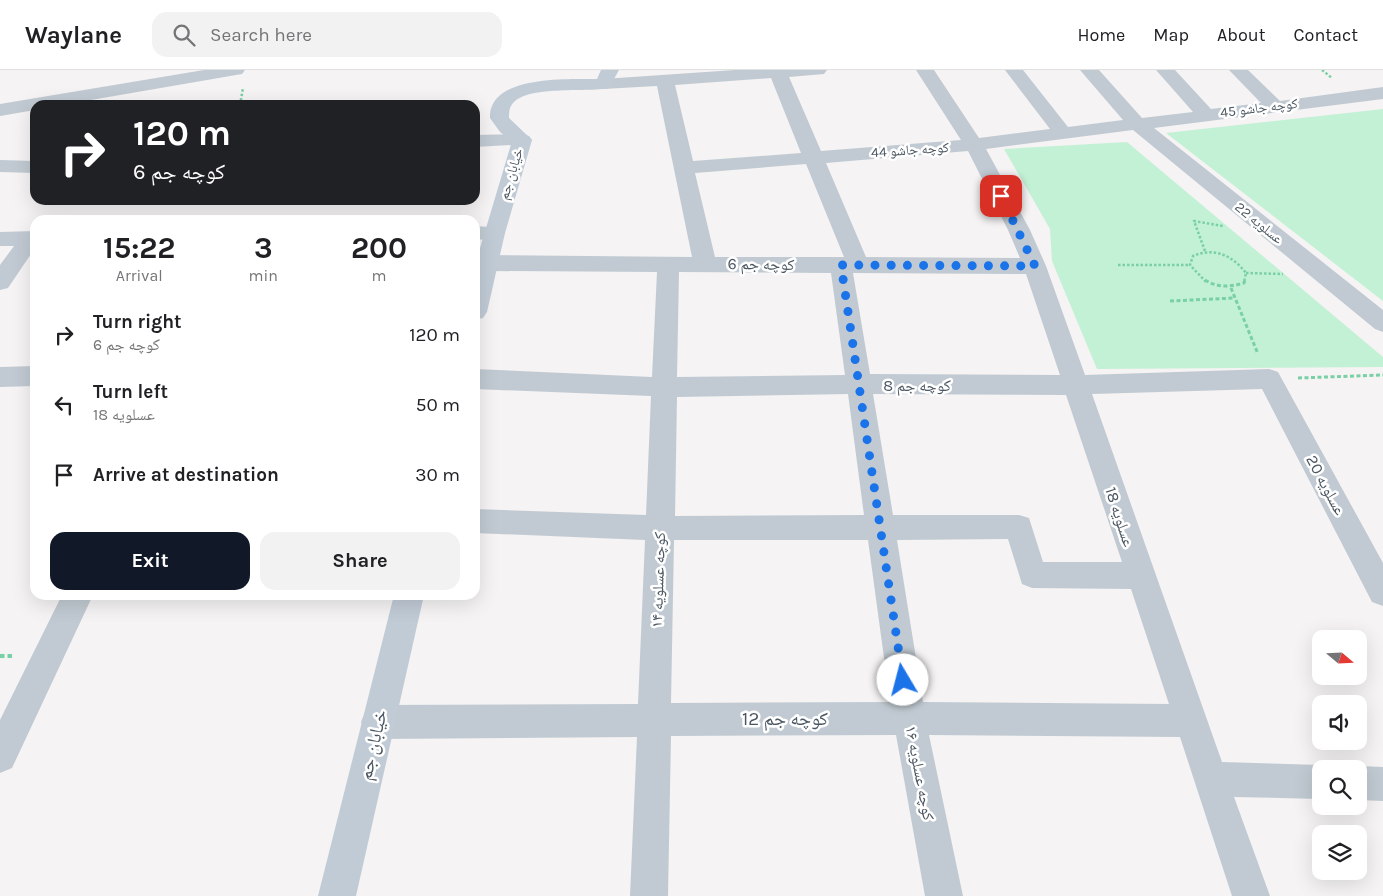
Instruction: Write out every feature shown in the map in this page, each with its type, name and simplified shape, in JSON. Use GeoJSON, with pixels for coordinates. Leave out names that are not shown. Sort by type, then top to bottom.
{"type":"FeatureCollection","features":[{"type":"Feature","properties":{"kind":"street"},"geometry":{"type":"LineString","coordinates":[[59,100],[236,70]]}},
{"type":"Feature","properties":{"kind":"street"},"geometry":{"type":"LineString","coordinates":[[606,77],[665,80],[818,70]]}},
{"type":"Feature","properties":{"kind":"street","name":"عسلویه 18"},"geometry":{"type":"LineString","coordinates":[[925,70],[974,145],[1019,230],[1035,266],[1251,896]]}},
{"type":"Feature","properties":{"kind":"street"},"geometry":{"type":"LineString","coordinates":[[1014,70],[1063,133]]}},
{"type":"Feature","properties":{"kind":"street","name":"عسلویه 22"},"geometry":{"type":"LineString","coordinates":[[1089,70],[1136,123],[1383,323]]}},
{"type":"Feature","properties":{"kind":"street"},"geometry":{"type":"LineString","coordinates":[[1165,70],[1206,115]]}},
{"type":"Feature","properties":{"kind":"street"},"geometry":{"type":"LineString","coordinates":[[1238,70],[1275,106]]}},
{"type":"Feature","properties":{"kind":"street","name":"کوچه عسلویه ۱۶"},"geometry":{"type":"LineString","coordinates":[[778,72],[814,157],[850,265],[859,384],[880,527],[909,718],[944,896]]}},
{"type":"Feature","properties":{"kind":"street","name":"خیابان جم"},"geometry":{"type":"LineString","coordinates":[[480,292],[487,263],[484,233],[522,140],[507,128],[499,118],[501,106],[509,97],[530,89],[606,77]]}},
{"type":"Feature","properties":{"kind":"street"},"geometry":{"type":"LineString","coordinates":[[665,80],[705,263]]}},
{"type":"Feature","properties":{"kind":"street","name":"کوچه جاشو 45"},"geometry":{"type":"LineString","coordinates":[[1136,123],[1383,94]]}},
{"type":"Feature","properties":{"kind":"street"},"geometry":{"type":"LineString","coordinates":[[0,110],[30,105]]}},
{"type":"Feature","properties":{"kind":"street","name":"کوچه جاشو 44"},"geometry":{"type":"LineString","coordinates":[[683,168],[974,145],[1136,123]]}},
{"type":"Feature","properties":{"kind":"street"},"geometry":{"type":"LineString","coordinates":[[480,141],[522,140]]}},
{"type":"Feature","properties":{"kind":"street"},"geometry":{"type":"LineString","coordinates":[[0,166],[30,167]]}},
{"type":"Feature","properties":{"kind":"street"},"geometry":{"type":"LineString","coordinates":[[0,239],[30,238]]}},
{"type":"Feature","properties":{"kind":"street"},"geometry":{"type":"LineString","coordinates":[[0,282],[30,242]]}},
{"type":"Feature","properties":{"kind":"street","name":"کوچه جم 6"},"geometry":{"type":"LineString","coordinates":[[487,263],[1035,266]]}},
{"type":"Feature","properties":{"kind":"street","name":"کوچه عسلویه ۱۴"},"geometry":{"type":"LineString","coordinates":[[649,896],[668,264]]}},
{"type":"Feature","properties":{"kind":"street"},"geometry":{"type":"LineString","coordinates":[[0,376],[30,376]]}},
{"type":"Feature","properties":{"kind":"street","name":"کوچه جم 8"},"geometry":{"type":"LineString","coordinates":[[480,379],[664,387],[859,384],[1076,385],[1268,379]]}},
{"type":"Feature","properties":{"kind":"street","name":"عسلویه 20"},"geometry":{"type":"LineString","coordinates":[[1268,379],[1383,592]]}},
{"type":"Feature","properties":{"kind":"street"},"geometry":{"type":"LineString","coordinates":[[480,521],[660,528],[1019,527],[1032,576],[1140,576]]}},
{"type":"Feature","properties":{"kind":"street"},"geometry":{"type":"LineString","coordinates":[[0,756],[76,600]]}},
{"type":"Feature","properties":{"kind":"street","name":"خیابان جم"},"geometry":{"type":"LineString","coordinates":[[337,896],[407,600]]}},
{"type":"Feature","properties":{"kind":"street","name":"کوچه جم 12"},"geometry":{"type":"LineString","coordinates":[[378,722],[909,718],[1191,721]]}},
{"type":"Feature","properties":{"kind":"street"},"geometry":{"type":"LineString","coordinates":[[1211,779],[1312,782]]}},
{"type":"Feature","properties":{"kind":"street"},"geometry":{"type":"LineString","coordinates":[[1367,783],[1383,784]]}},
{"type":"Feature","properties":{"kind":"path"},"geometry":{"type":"LineString","coordinates":[[1205,251],[1194,221],[1273,234]]}},
{"type":"Feature","properties":{"kind":"path"},"geometry":{"type":"LineString","coordinates":[[1205,251],[1222,253],[1238,262],[1246,273],[1244,283],[1231,288],[1213,285],[1197,277],[1190,265],[1193,256],[1205,251]]}},
{"type":"Feature","properties":{"kind":"path"},"geometry":{"type":"LineString","coordinates":[[1118,265],[1190,265]]}},
{"type":"Feature","properties":{"kind":"path"},"geometry":{"type":"LineString","coordinates":[[1231,288],[1268,379],[1383,375]]}},
{"type":"Feature","properties":{"kind":"path"},"geometry":{"type":"LineString","coordinates":[[1170,301],[1235,298]]}},
{"type":"Feature","properties":{"kind":"green space"},"geometry":{"type":"Polygon","coordinates":[[[1383,109],[1383,301],[1166,133],[1383,109]]]}},
{"type":"Feature","properties":{"kind":"green space"},"geometry":{"type":"Polygon","coordinates":[[[1127,142],[1383,357],[1383,367],[1097,369],[1052,261],[1050,229],[1004,149],[1127,142]]]}},
{"type":"Feature","properties":{"kind":"route"},"geometry":{"type":"LineString","coordinates":[[903,680],[841,265],[1035,266],[1001,196]]}}]}
